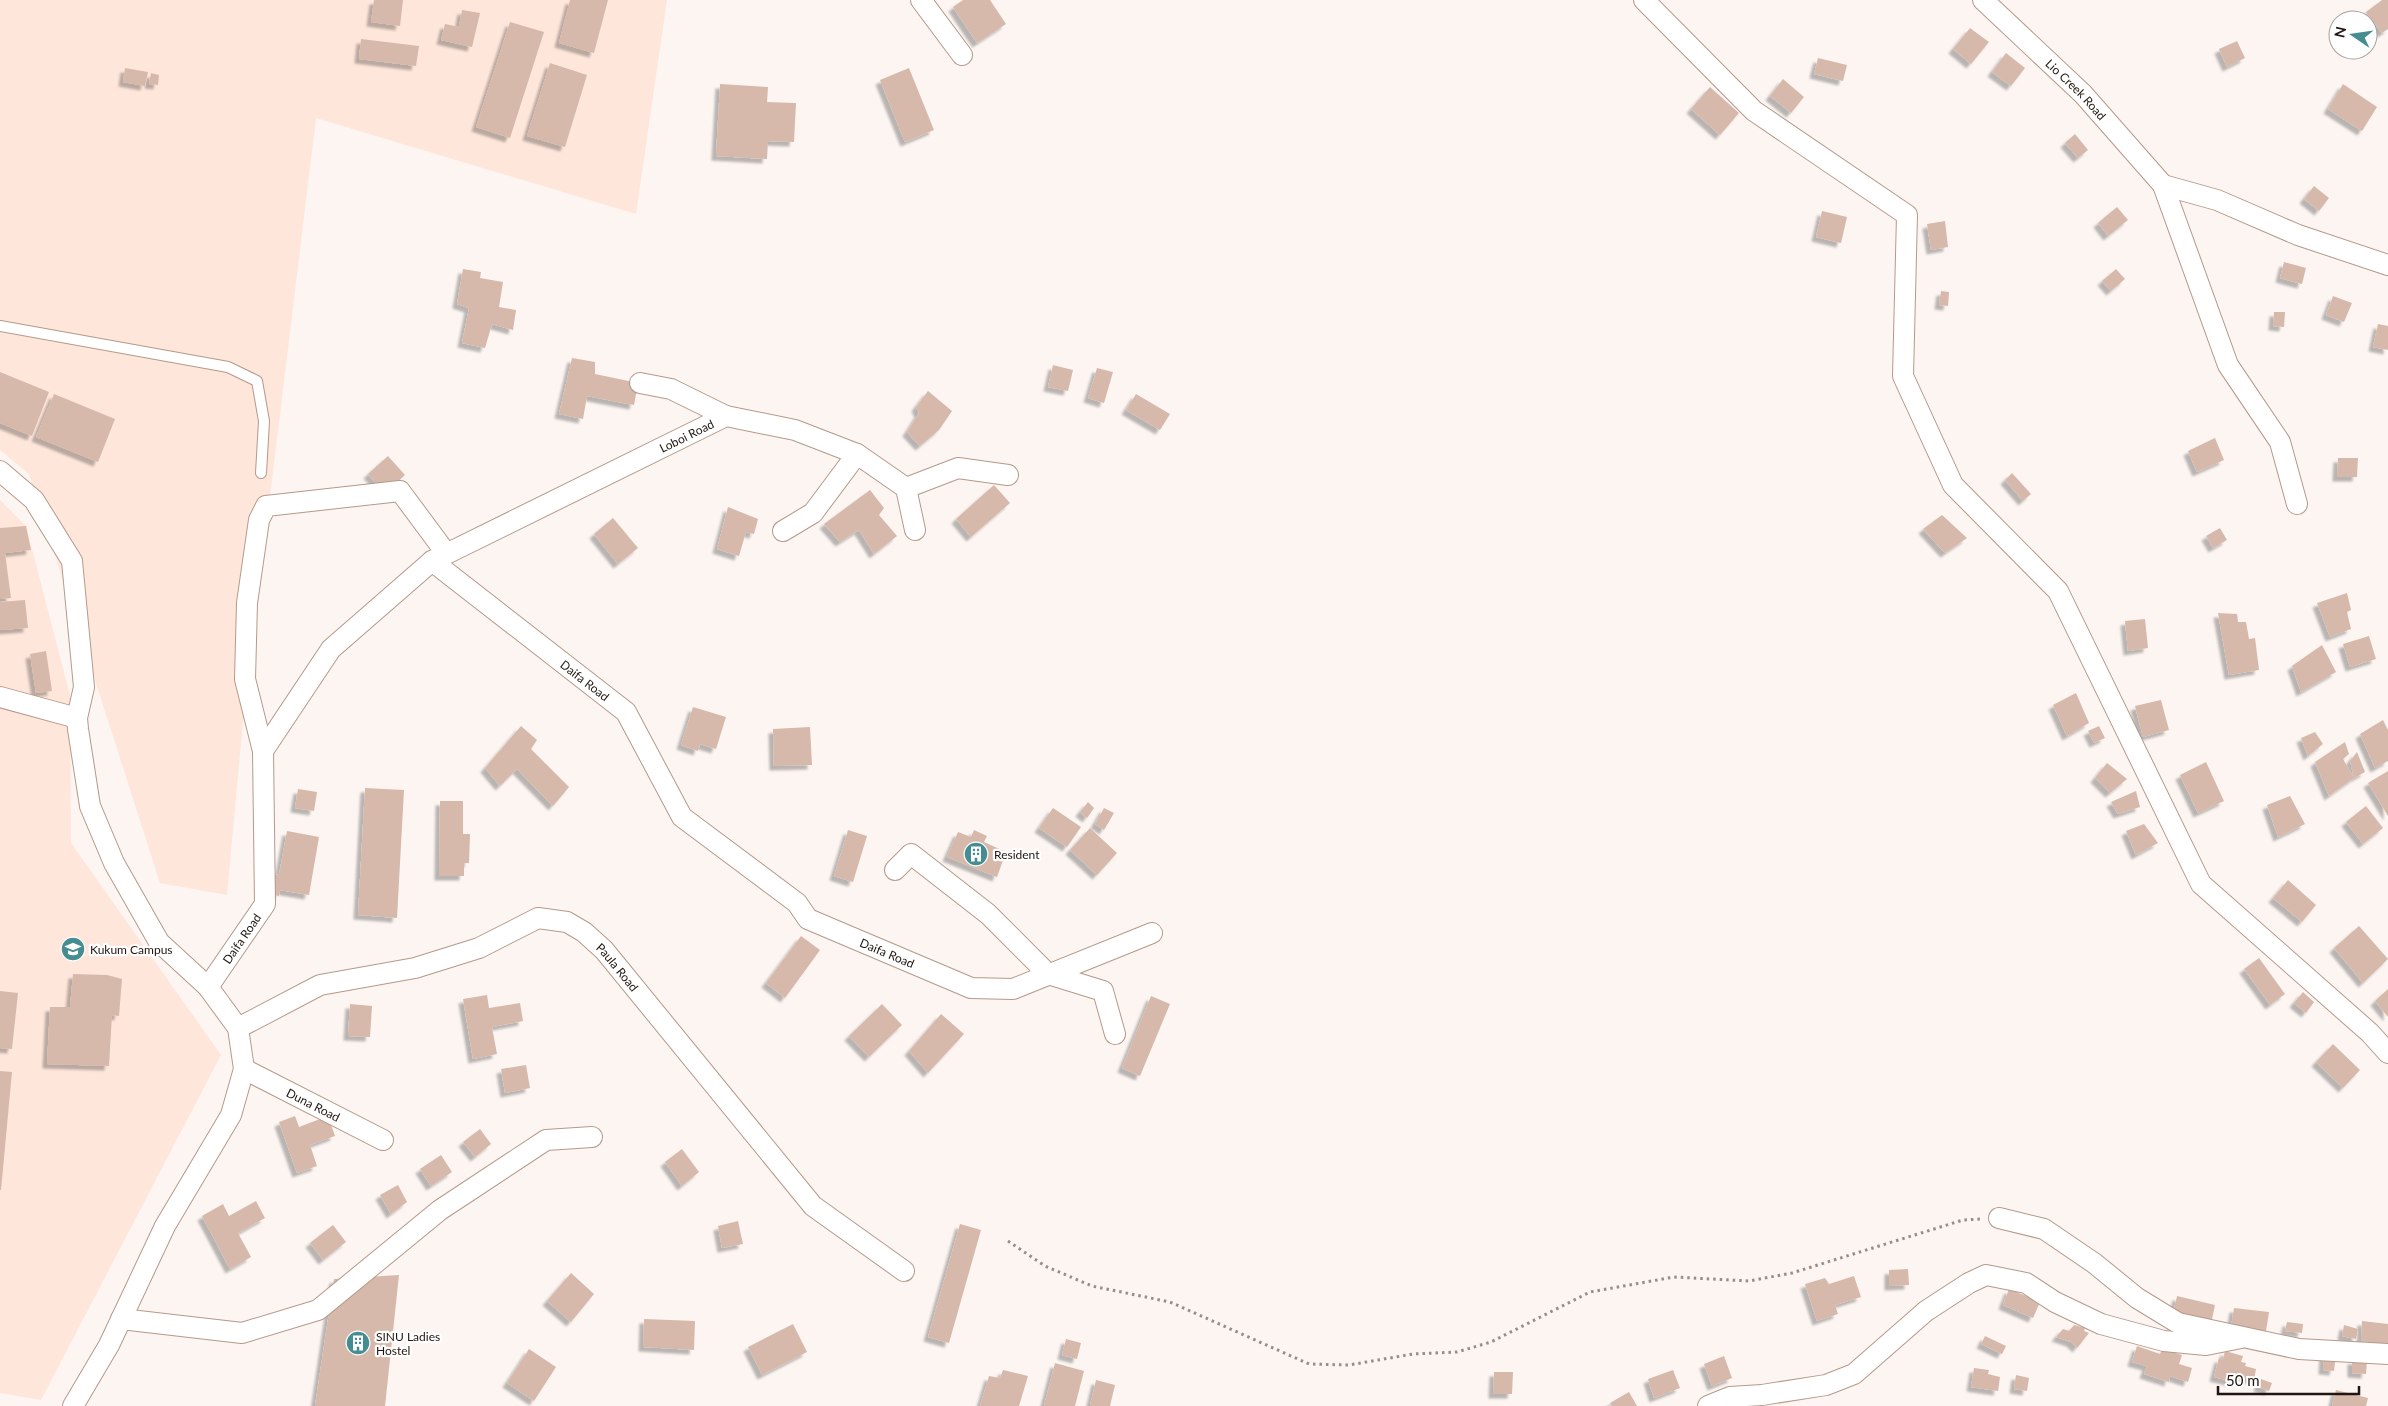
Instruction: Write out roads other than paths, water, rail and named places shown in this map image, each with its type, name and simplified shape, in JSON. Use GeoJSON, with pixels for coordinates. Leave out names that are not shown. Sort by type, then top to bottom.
{"type":"FeatureCollection","features":[{"type":"Feature","properties":{"kind":"street"},"geometry":{"type":"LineString","coordinates":[[921,0],[962,55]]}},
{"type":"Feature","properties":{"kind":"street"},"geometry":{"type":"LineString","coordinates":[[1644,0],[1754,111],[1907,214],[1903,376],[1953,485],[2058,591],[2201,884],[2370,1033],[2388,1053]]}},
{"type":"Feature","properties":{"kind":"street","name":"Lio Creek Road"},"geometry":{"type":"LineString","coordinates":[[1983,0],[2083,94],[2163,185]]}},
{"type":"Feature","properties":{"kind":"street"},"geometry":{"type":"LineString","coordinates":[[2163,185],[2217,200],[2298,235],[2388,265]]}},
{"type":"Feature","properties":{"kind":"street"},"geometry":{"type":"LineString","coordinates":[[2163,185],[2228,365],[2280,442],[2297,504]]}},
{"type":"Feature","properties":{"kind":"street"},"geometry":{"type":"LineString","coordinates":[[640,383],[671,390],[726,416]]}},
{"type":"Feature","properties":{"kind":"street","name":"Loboi Road"},"geometry":{"type":"LineString","coordinates":[[439,557],[726,416],[795,430],[858,454],[906,488]]}},
{"type":"Feature","properties":{"kind":"street"},"geometry":{"type":"LineString","coordinates":[[783,531],[813,513],[858,454]]}},
{"type":"Feature","properties":{"kind":"street"},"geometry":{"type":"LineString","coordinates":[[915,530],[906,488],[958,468],[1008,475]]}},
{"type":"Feature","properties":{"kind":"street"},"geometry":{"type":"LineString","coordinates":[[0,471],[34,500],[72,561],[80,624],[84,687],[77,718],[90,806],[114,863],[159,942],[208,986],[238,1028],[244,1069],[231,1115],[165,1226],[121,1319],[73,1406]]}},
{"type":"Feature","properties":{"kind":"street","name":"Daifa Road"},"geometry":{"type":"LineString","coordinates":[[208,986],[264,904],[263,751],[245,679],[247,603],[259,520],[266,506],[400,491],[439,557],[626,712],[682,817],[797,903],[808,918],[971,988],[1013,990],[1048,974],[1152,933]]}},
{"type":"Feature","properties":{"kind":"street"},"geometry":{"type":"LineString","coordinates":[[263,751],[332,649],[439,557]]}},
{"type":"Feature","properties":{"kind":"street"},"geometry":{"type":"LineString","coordinates":[[0,697],[77,718]]}},
{"type":"Feature","properties":{"kind":"street"},"geometry":{"type":"LineString","coordinates":[[894,870],[911,854],[988,914],[1048,974],[1103,991],[1115,1034]]}},
{"type":"Feature","properties":{"kind":"street","name":"Paula Road"},"geometry":{"type":"LineString","coordinates":[[238,1028],[320,985],[415,968],[479,948],[538,918],[567,922],[584,932],[604,950],[813,1206],[904,1271]]}},
{"type":"Feature","properties":{"kind":"street","name":"Duna Road"},"geometry":{"type":"LineString","coordinates":[[244,1069],[383,1140]]}},
{"type":"Feature","properties":{"kind":"street"},"geometry":{"type":"LineString","coordinates":[[121,1319],[242,1333],[318,1310],[440,1210],[546,1140],[592,1137]]}},
{"type":"Feature","properties":{"kind":"street"},"geometry":{"type":"LineString","coordinates":[[1999,1218],[2044,1229],[2094,1263],[2137,1298],[2178,1323],[2240,1338],[2299,1349],[2388,1354]]}},
{"type":"Feature","properties":{"kind":"street"},"geometry":{"type":"LineString","coordinates":[[1708,1406],[1730,1397],[1762,1395],[1826,1385],[1854,1374],[1926,1311],[1986,1275],[2026,1283],[2055,1302],[2101,1324],[2164,1340],[2206,1345],[2240,1338]]}},
{"type":"Feature","properties":{"kind":"lane"},"geometry":{"type":"LineString","coordinates":[[0,326],[228,367],[257,381],[264,421],[260,472]]}},
{"type":"Feature","properties":{"kind":"place","name":"Resident"},"geometry":{"type":"Point","coordinates":[976,854]}},
{"type":"Feature","properties":{"kind":"place","name":"Kukum Campus"},"geometry":{"type":"Point","coordinates":[73,949]}},
{"type":"Feature","properties":{"kind":"place","name":"SINU Ladies Hostel"},"geometry":{"type":"Point","coordinates":[358,1343]}}]}
